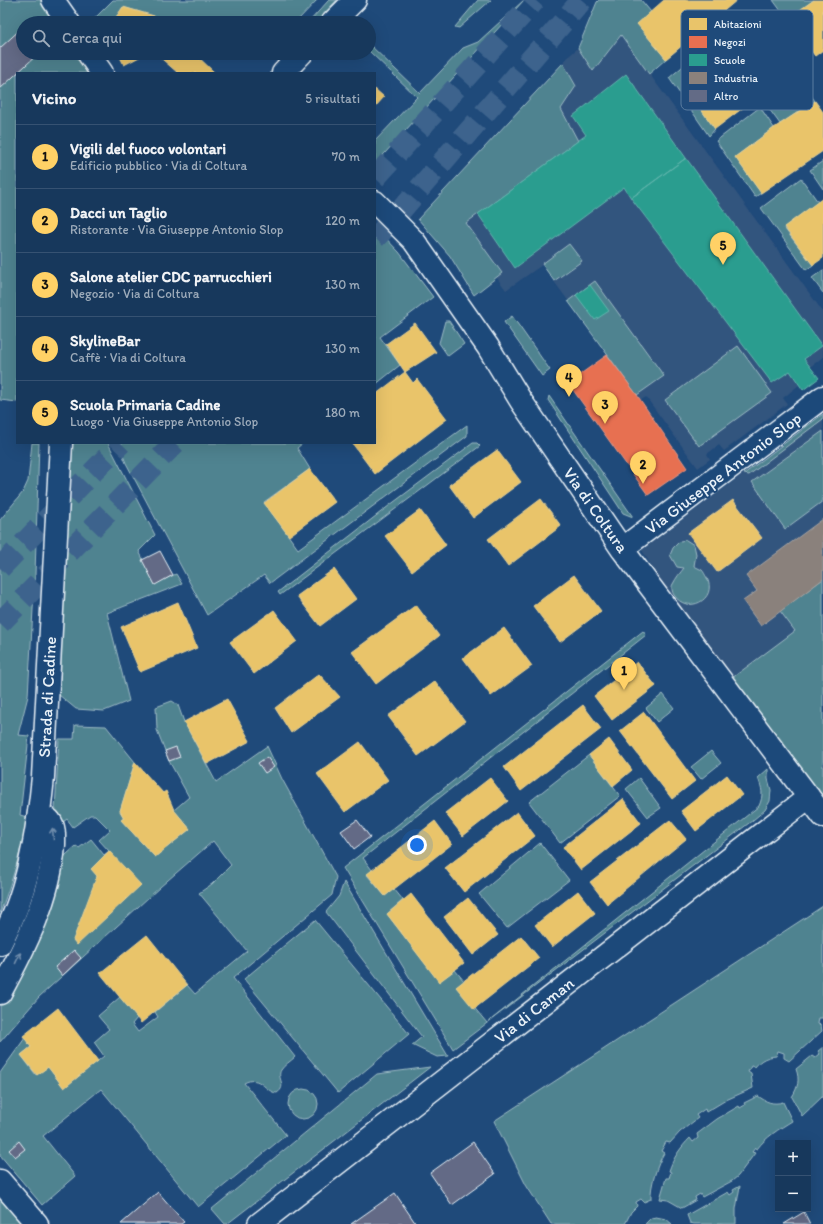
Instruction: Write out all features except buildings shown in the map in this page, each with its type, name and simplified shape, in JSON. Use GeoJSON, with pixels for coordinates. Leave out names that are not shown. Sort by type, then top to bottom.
{"type":"FeatureCollection","features":[{"type":"Feature","properties":{"kind":"street"},"geometry":{"type":"LineString","coordinates":[[53,0],[63,16]]}},
{"type":"Feature","properties":{"kind":"street"},"geometry":{"type":"LineString","coordinates":[[339,16],[355,0]]}},
{"type":"Feature","properties":{"kind":"street"},"geometry":{"type":"LineString","coordinates":[[93,60],[101,72]]}},
{"type":"Feature","properties":{"kind":"street"},"geometry":{"type":"LineString","coordinates":[[284,72],[295,60]]}},
{"type":"Feature","properties":{"kind":"street","name":"Via di Coltura"},"geometry":{"type":"LineString","coordinates":[[376,203],[414,240],[488,347],[521,401],[622,548],[823,816]]}},
{"type":"Feature","properties":{"kind":"street","name":"Via Giuseppe Antonio Slop"},"geometry":{"type":"LineString","coordinates":[[622,548],[823,397]]}},
{"type":"Feature","properties":{"kind":"street","name":"Strada di Cadine"},"geometry":{"type":"LineString","coordinates":[[0,944],[19,902],[32,855],[39,818],[43,777],[61,444]]}},
{"type":"Feature","properties":{"kind":"street","name":"Via di Caman"},"geometry":{"type":"LineString","coordinates":[[259,1224],[809,797]]}},
{"type":"Feature","properties":{"kind":"street"},"geometry":{"type":"LineString","coordinates":[[0,993],[15,966],[33,925],[44,896],[50,871],[54,842],[53,826],[50,820],[46,818],[39,818]]}},
{"type":"Feature","properties":{"kind":"street"},"geometry":{"type":"LineString","coordinates":[[0,1180],[37,1224]]}},
{"type":"Feature","properties":{"kind":"shaded area"},"geometry":{"type":"Polygon","coordinates":[[[597,2],[823,312],[823,357],[810,367],[819,378],[803,390],[799,385],[783,398],[787,404],[724,451],[719,445],[707,454],[710,459],[698,468],[646,397],[641,400],[542,265],[506,290],[497,278],[474,295],[450,256],[418,219],[578,48],[597,2]]]}},
{"type":"Feature","properties":{"kind":"shaded area"},"geometry":{"type":"Polygon","coordinates":[[[823,414],[823,798],[660,581],[642,550],[823,414]]]}},
{"type":"Feature","properties":{"kind":"green space"},"geometry":{"type":"Polygon","coordinates":[[[0,0],[40,0],[50,16],[16,16],[16,60],[79,60],[86,72],[16,72],[16,402],[0,400],[0,0]]]}},
{"type":"Feature","properties":{"kind":"green space"},"geometry":{"type":"Polygon","coordinates":[[[113,0],[317,0],[302,16],[154,16],[123,7],[117,16],[97,16],[113,0]]]}},
{"type":"Feature","properties":{"kind":"green space"},"geometry":{"type":"Polygon","coordinates":[[[329,0],[337,0],[322,16],[314,16],[329,0]]]}},
{"type":"Feature","properties":{"kind":"green space"},"geometry":{"type":"Polygon","coordinates":[[[478,0],[491,0],[459,28],[455,27],[478,0]]]}},
{"type":"Feature","properties":{"kind":"green space"},"geometry":{"type":"Polygon","coordinates":[[[524,0],[376,163],[376,140],[417,97],[376,58],[376,51],[420,93],[463,48],[478,42],[524,0]]]}},
{"type":"Feature","properties":{"kind":"green space"},"geometry":{"type":"Polygon","coordinates":[[[599,0],[641,0],[651,12],[638,24],[666,59],[649,74],[621,35],[593,71],[578,48],[599,0]]]}},
{"type":"Feature","properties":{"kind":"green space"},"geometry":{"type":"Polygon","coordinates":[[[773,0],[814,0],[800,10],[780,10],[773,0]]]}},
{"type":"Feature","properties":{"kind":"green space"},"geometry":{"type":"Polygon","coordinates":[[[563,63],[576,86],[561,109],[578,141],[466,223],[502,273],[474,295],[450,256],[418,219],[563,63]]]}},
{"type":"Feature","properties":{"kind":"green space"},"geometry":{"type":"Polygon","coordinates":[[[681,68],[681,95],[669,78],[681,68]]]}},
{"type":"Feature","properties":{"kind":"green space"},"geometry":{"type":"Polygon","coordinates":[[[691,110],[701,110],[715,129],[709,136],[691,110]]]}},
{"type":"Feature","properties":{"kind":"green space"},"geometry":{"type":"Polygon","coordinates":[[[756,110],[762,110],[774,128],[735,157],[761,193],[755,197],[716,141],[756,110]]]}},
{"type":"Feature","properties":{"kind":"green space"},"geometry":{"type":"Polygon","coordinates":[[[770,110],[801,110],[780,124],[770,110]]]}},
{"type":"Feature","properties":{"kind":"green space"},"geometry":{"type":"Polygon","coordinates":[[[823,161],[823,189],[810,170],[823,161]]]}},
{"type":"Feature","properties":{"kind":"green space"},"geometry":{"type":"Polygon","coordinates":[[[801,178],[818,202],[784,228],[813,265],[806,270],[761,208],[801,178]]]}},
{"type":"Feature","properties":{"kind":"green space"},"geometry":{"type":"Polygon","coordinates":[[[376,228],[399,252],[433,297],[380,337],[400,365],[376,384],[376,228]]]}},
{"type":"Feature","properties":{"kind":"green space"},"geometry":{"type":"Polygon","coordinates":[[[569,244],[582,261],[554,281],[542,264],[569,244]]]}},
{"type":"Feature","properties":{"kind":"green space"},"geometry":{"type":"Polygon","coordinates":[[[823,270],[823,293],[812,278],[823,270]]]}},
{"type":"Feature","properties":{"kind":"green space"},"geometry":{"type":"Polygon","coordinates":[[[595,281],[664,376],[637,395],[568,301],[595,281]]]}},
{"type":"Feature","properties":{"kind":"green space"},"geometry":{"type":"Polygon","coordinates":[[[512,316],[550,370],[542,376],[504,322],[512,316]]]}},
{"type":"Feature","properties":{"kind":"green space"},"geometry":{"type":"Polygon","coordinates":[[[445,321],[449,321],[464,344],[448,356],[439,343],[445,321]]]}},
{"type":"Feature","properties":{"kind":"green space"},"geometry":{"type":"Polygon","coordinates":[[[738,346],[772,393],[699,446],[665,400],[738,346]]]}},
{"type":"Feature","properties":{"kind":"green space"},"geometry":{"type":"Polygon","coordinates":[[[549,396],[633,517],[623,513],[548,400],[549,396]]]}},
{"type":"Feature","properties":{"kind":"green space"},"geometry":{"type":"Polygon","coordinates":[[[823,414],[823,419],[749,475],[744,474],[823,414]]]}},
{"type":"Feature","properties":{"kind":"green space"},"geometry":{"type":"Polygon","coordinates":[[[467,425],[467,436],[270,583],[264,575],[207,615],[126,463],[118,444],[302,444],[297,448],[310,469],[264,502],[298,549],[467,425]]]}},
{"type":"Feature","properties":{"kind":"green space"},"geometry":{"type":"Polygon","coordinates":[[[823,431],[823,501],[785,529],[752,482],[823,431]]]}},
{"type":"Feature","properties":{"kind":"green space"},"geometry":{"type":"Polygon","coordinates":[[[473,443],[477,443],[480,446],[280,595],[278,592],[473,443]]]}},
{"type":"Feature","properties":{"kind":"green space"},"geometry":{"type":"Polygon","coordinates":[[[32,444],[39,444],[35,575],[28,696],[18,735],[29,736],[20,815],[27,817],[16,865],[0,913],[0,520],[23,492],[28,481],[32,444]]]}},
{"type":"Feature","properties":{"kind":"green space"},"geometry":{"type":"Polygon","coordinates":[[[72,444],[109,444],[155,535],[139,551],[155,584],[176,574],[182,584],[107,613],[129,701],[104,711],[76,709],[59,695],[72,444]]]}},
{"type":"Feature","properties":{"kind":"green space"},"geometry":{"type":"Polygon","coordinates":[[[686,540],[694,545],[696,554],[694,566],[703,571],[709,586],[708,593],[705,598],[700,602],[693,604],[686,604],[680,601],[674,595],[672,590],[672,585],[684,568],[677,567],[670,555],[673,548],[680,541],[686,540]]]}},
{"type":"Feature","properties":{"kind":"green space"},"geometry":{"type":"Polygon","coordinates":[[[823,579],[823,798],[732,678],[795,631],[780,611],[823,579]]]}},
{"type":"Feature","properties":{"kind":"green space"},"geometry":{"type":"Polygon","coordinates":[[[643,631],[646,635],[363,858],[372,870],[367,875],[385,896],[394,889],[403,900],[387,914],[439,981],[455,970],[464,981],[457,987],[487,1023],[759,806],[762,798],[762,792],[758,778],[768,769],[768,779],[771,790],[770,801],[765,810],[753,820],[453,1049],[343,868],[643,631]]]}},
{"type":"Feature","properties":{"kind":"green space"},"geometry":{"type":"Polygon","coordinates":[[[663,694],[674,708],[657,722],[646,708],[663,694]]]}},
{"type":"Feature","properties":{"kind":"green space"},"geometry":{"type":"Polygon","coordinates":[[[172,701],[178,705],[184,722],[216,782],[267,746],[282,779],[336,877],[332,895],[233,978],[295,1057],[281,1070],[280,1076],[282,1088],[277,1093],[269,1090],[258,1082],[250,1081],[244,1083],[286,1135],[198,1207],[101,1089],[43,1136],[75,1176],[42,1205],[0,1155],[0,1073],[25,1038],[31,1047],[21,1055],[36,1075],[48,1067],[64,1088],[104,1056],[94,1042],[109,1029],[98,1016],[120,997],[137,1018],[132,1024],[138,1032],[158,1017],[155,1012],[187,985],[195,994],[247,951],[199,893],[212,884],[231,865],[213,841],[39,997],[0,1042],[0,1003],[58,862],[76,846],[79,848],[91,839],[104,855],[109,851],[99,840],[110,830],[95,815],[90,815],[73,827],[67,819],[59,825],[55,810],[59,739],[74,739],[75,725],[106,726],[135,762],[120,811],[124,818],[121,820],[155,857],[190,829],[174,810],[189,797],[169,761],[157,730],[156,707],[172,701]]]}},
{"type":"Feature","properties":{"kind":"green space"},"geometry":{"type":"Polygon","coordinates":[[[711,751],[721,763],[701,779],[691,767],[711,751]]]}},
{"type":"Feature","properties":{"kind":"green space"},"geometry":{"type":"Polygon","coordinates":[[[589,755],[620,796],[560,843],[529,802],[589,755]]]}},
{"type":"Feature","properties":{"kind":"green space"},"geometry":{"type":"Polygon","coordinates":[[[639,778],[661,808],[648,817],[626,789],[639,778]]]}},
{"type":"Feature","properties":{"kind":"green space"},"geometry":{"type":"Polygon","coordinates":[[[540,843],[569,880],[507,928],[479,894],[540,843]]]}},
{"type":"Feature","properties":{"kind":"green space"},"geometry":{"type":"Polygon","coordinates":[[[344,882],[448,1056],[437,1057],[412,1045],[422,1037],[326,912],[339,896],[344,882]]]}},
{"type":"Feature","properties":{"kind":"green space"},"geometry":{"type":"Polygon","coordinates":[[[823,906],[823,1018],[819,1018],[818,1024],[821,1025],[822,1031],[789,1061],[784,1058],[784,1053],[778,1051],[776,1056],[764,1059],[755,1067],[751,1066],[748,1072],[751,1074],[753,1088],[726,1100],[706,1112],[705,1109],[696,1115],[698,1118],[680,1132],[670,1143],[666,1142],[661,1151],[664,1153],[653,1182],[651,1199],[644,1202],[641,1199],[636,1202],[637,1206],[631,1212],[625,1224],[551,1224],[526,1185],[494,1121],[823,906]]]}},
{"type":"Feature","properties":{"kind":"green space"},"geometry":{"type":"Polygon","coordinates":[[[315,920],[409,1034],[338,1093],[244,979],[315,920]]]}},
{"type":"Feature","properties":{"kind":"green space"},"geometry":{"type":"Polygon","coordinates":[[[823,1047],[823,1096],[802,1116],[792,1097],[798,1083],[796,1069],[812,1056],[815,1058],[820,1054],[818,1051],[823,1047]]]}},
{"type":"Feature","properties":{"kind":"green space"},"geometry":{"type":"Polygon","coordinates":[[[430,1067],[227,1224],[225,1224],[212,1209],[377,1074],[430,1067]]]}},
{"type":"Feature","properties":{"kind":"green space"},"geometry":{"type":"Polygon","coordinates":[[[303,1089],[309,1090],[317,1098],[317,1110],[309,1118],[303,1119],[297,1118],[289,1110],[288,1104],[289,1098],[297,1090],[303,1089]]]}},
{"type":"Feature","properties":{"kind":"green space"},"geometry":{"type":"Polygon","coordinates":[[[758,1096],[770,1102],[783,1102],[792,1121],[769,1137],[757,1149],[755,1148],[752,1152],[755,1153],[738,1176],[732,1181],[702,1197],[700,1194],[695,1197],[696,1200],[682,1208],[668,1200],[660,1199],[666,1178],[669,1178],[671,1172],[669,1171],[673,1162],[687,1141],[690,1138],[693,1142],[698,1138],[697,1134],[717,1119],[739,1106],[740,1108],[745,1105],[744,1103],[758,1096]]]}},
{"type":"Feature","properties":{"kind":"green space"},"geometry":{"type":"Polygon","coordinates":[[[740,1186],[736,1209],[736,1224],[690,1223],[687,1215],[728,1192],[730,1195],[734,1192],[733,1190],[740,1186]]]}},
{"type":"Feature","properties":{"kind":"green space"},"geometry":{"type":"Polygon","coordinates":[[[0,1199],[22,1224],[0,1224],[0,1199]]]}},
{"type":"Feature","properties":{"kind":"green space"},"geometry":{"type":"Polygon","coordinates":[[[656,1217],[666,1219],[672,1224],[645,1224],[651,1218],[656,1217]]]}},
{"type":"Feature","properties":{"kind":"tunnel"},"geometry":{"type":"LineString","coordinates":[[376,177],[535,0]]}},
{"type":"Feature","properties":{"kind":"tunnel"},"geometry":{"type":"LineString","coordinates":[[376,237],[389,224],[582,0]]}},
{"type":"Feature","properties":{"kind":"tunnel"},"geometry":{"type":"LineString","coordinates":[[0,568],[120,444]]}},
{"type":"Feature","properties":{"kind":"tunnel"},"geometry":{"type":"LineString","coordinates":[[0,623],[174,444]]}},
{"type":"Feature","properties":{"kind":"place","name":"Scuola Primaria Cadine"},"geometry":{"type":"Point","coordinates":[723,265]}},
{"type":"Feature","properties":{"kind":"place","name":"SkylineBar"},"geometry":{"type":"Point","coordinates":[569,397]}},
{"type":"Feature","properties":{"kind":"place","name":"Salone atelier CDC parrucchieri"},"geometry":{"type":"Point","coordinates":[605,424]}},
{"type":"Feature","properties":{"kind":"place","name":"Dacci un Taglio"},"geometry":{"type":"Point","coordinates":[643,484]}},
{"type":"Feature","properties":{"kind":"place","name":"Vigili del fuoco volontari"},"geometry":{"type":"Point","coordinates":[624,690]}}]}
